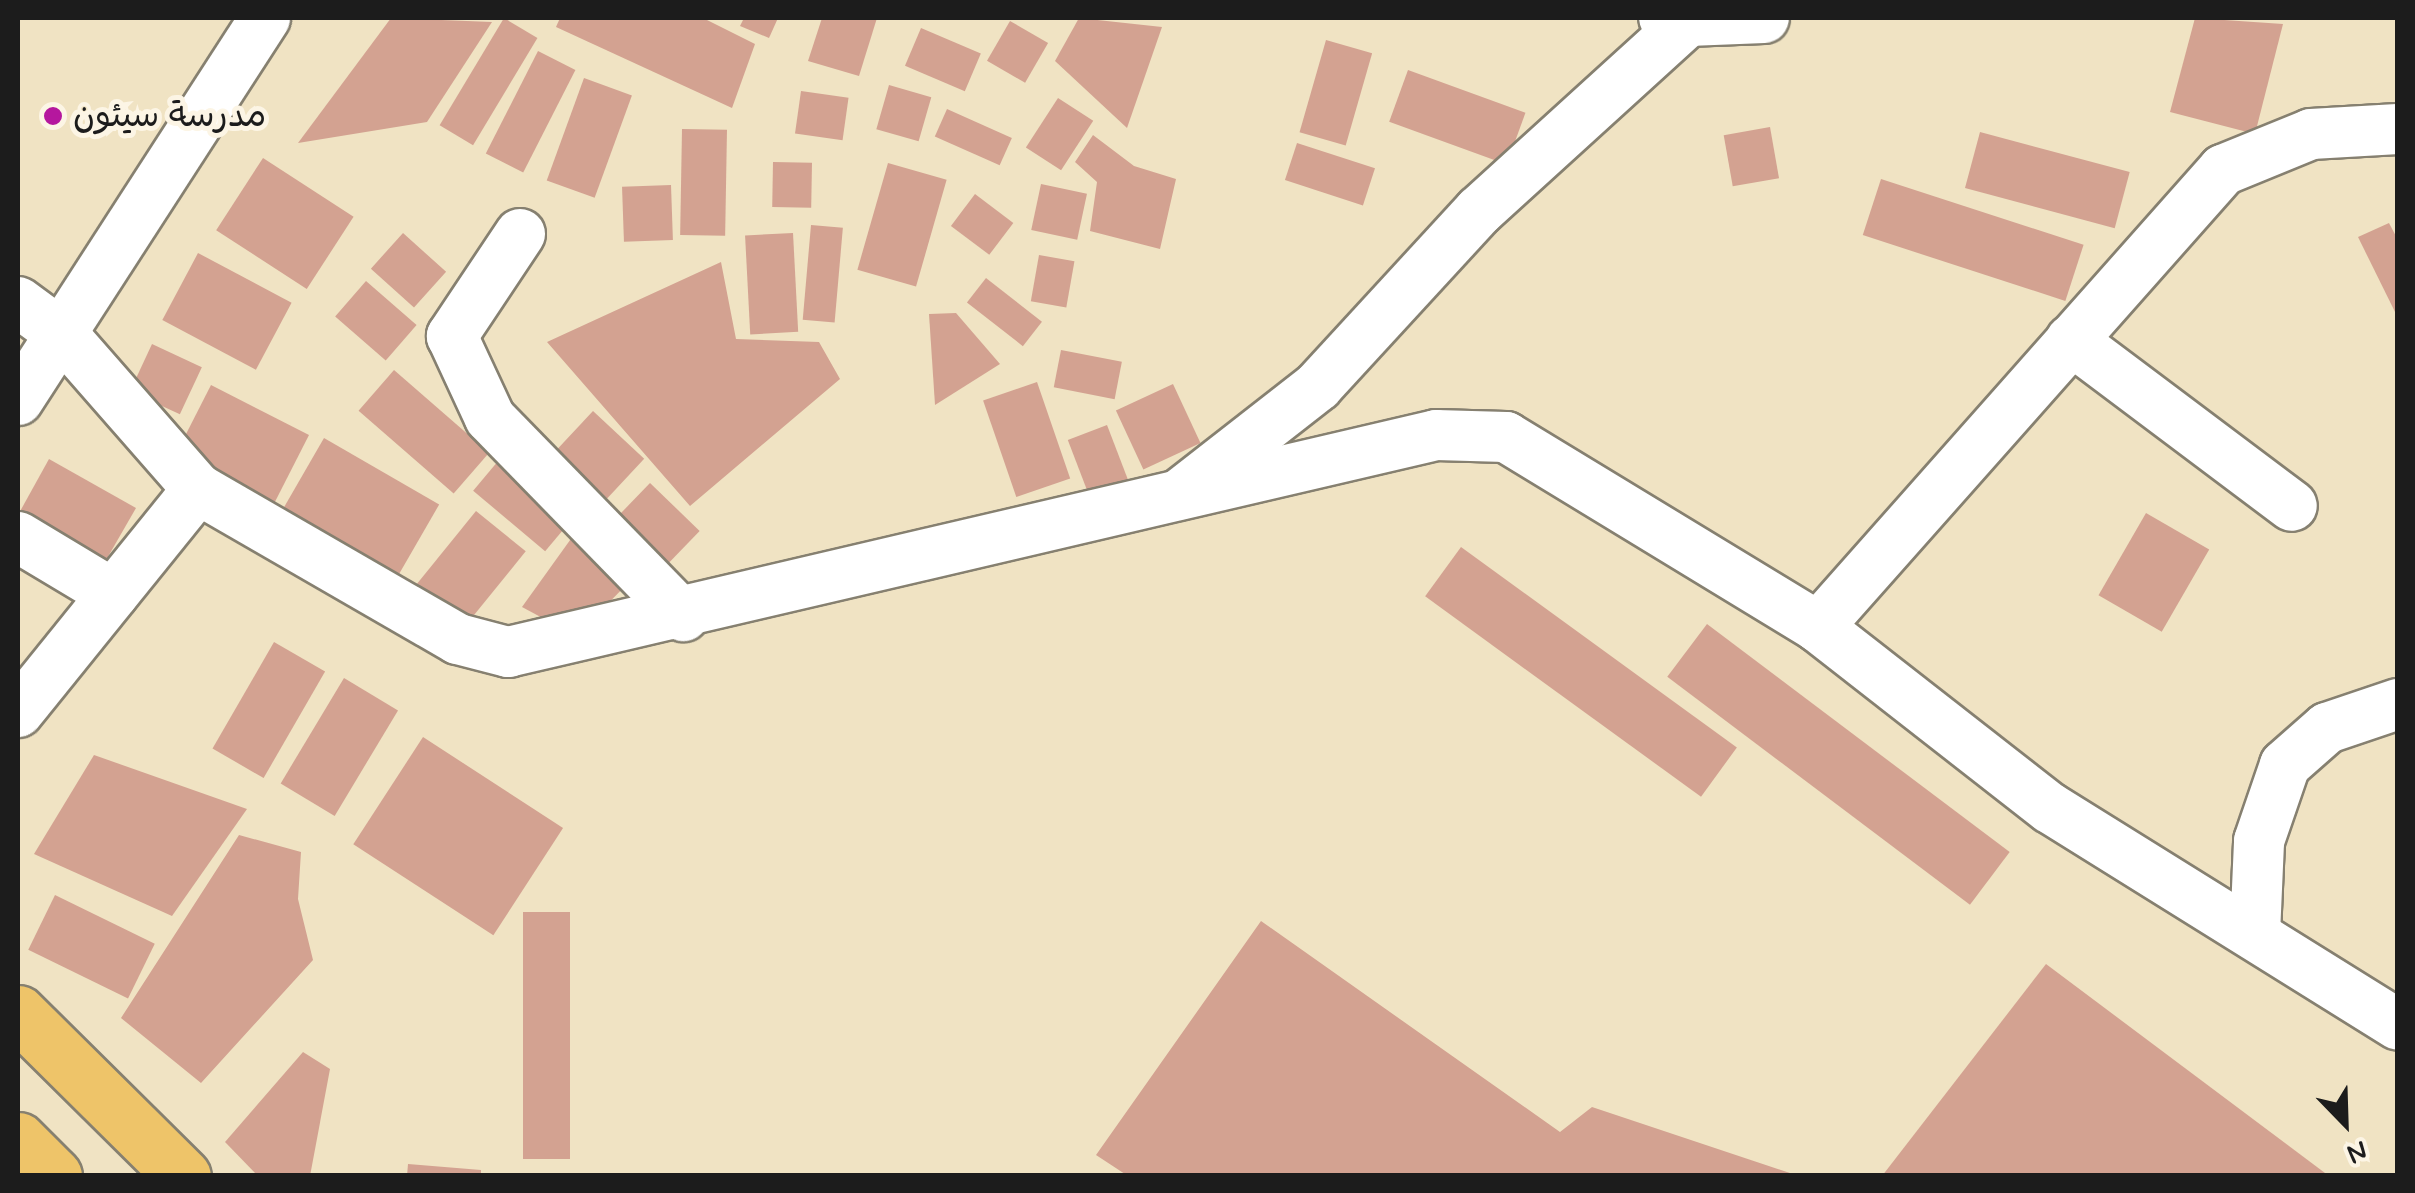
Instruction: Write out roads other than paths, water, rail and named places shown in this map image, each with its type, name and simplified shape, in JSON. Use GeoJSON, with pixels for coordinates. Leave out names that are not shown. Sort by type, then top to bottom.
{"type":"FeatureCollection","features":[{"type":"Feature","properties":{"kind":"main road"},"geometry":{"type":"LineString","coordinates":[[18,1013],[183,1176]]}},
{"type":"Feature","properties":{"kind":"main road"},"geometry":{"type":"LineString","coordinates":[[18,1140],[54,1176]]}},
{"type":"Feature","properties":{"kind":"street"},"geometry":{"type":"LineString","coordinates":[[18,400],[265,18]]}},
{"type":"Feature","properties":{"kind":"street"},"geometry":{"type":"LineString","coordinates":[[1164,506],[1318,386],[1479,210],[1676,19],[1764,18]]}},
{"type":"Feature","properties":{"kind":"street"},"geometry":{"type":"LineString","coordinates":[[1818,627],[2223,170],[2311,134],[2398,129]]}},
{"type":"Feature","properties":{"kind":"street"},"geometry":{"type":"LineString","coordinates":[[520,234],[452,336],[490,418],[682,616]]}},
{"type":"Feature","properties":{"kind":"street"},"geometry":{"type":"LineString","coordinates":[[18,302],[63,335],[198,489],[487,648],[530,651],[1164,506],[1436,436],[1486,432],[1530,447],[1818,627],[2050,808],[2398,1025]]}},
{"type":"Feature","properties":{"kind":"street"},"geometry":{"type":"LineString","coordinates":[[2071,340],[2292,506]]}},
{"type":"Feature","properties":{"kind":"street"},"geometry":{"type":"LineString","coordinates":[[18,712],[198,489]]}},
{"type":"Feature","properties":{"kind":"street"},"geometry":{"type":"LineString","coordinates":[[18,537],[113,594]]}},
{"type":"Feature","properties":{"kind":"street"},"geometry":{"type":"LineString","coordinates":[[2255,934],[2258,841],[2285,765],[2327,728],[2398,704]]}},
{"type":"Feature","properties":{"kind":"place","name":"مدرسة سيئون"},"geometry":{"type":"Point","coordinates":[53,116]}}]}
